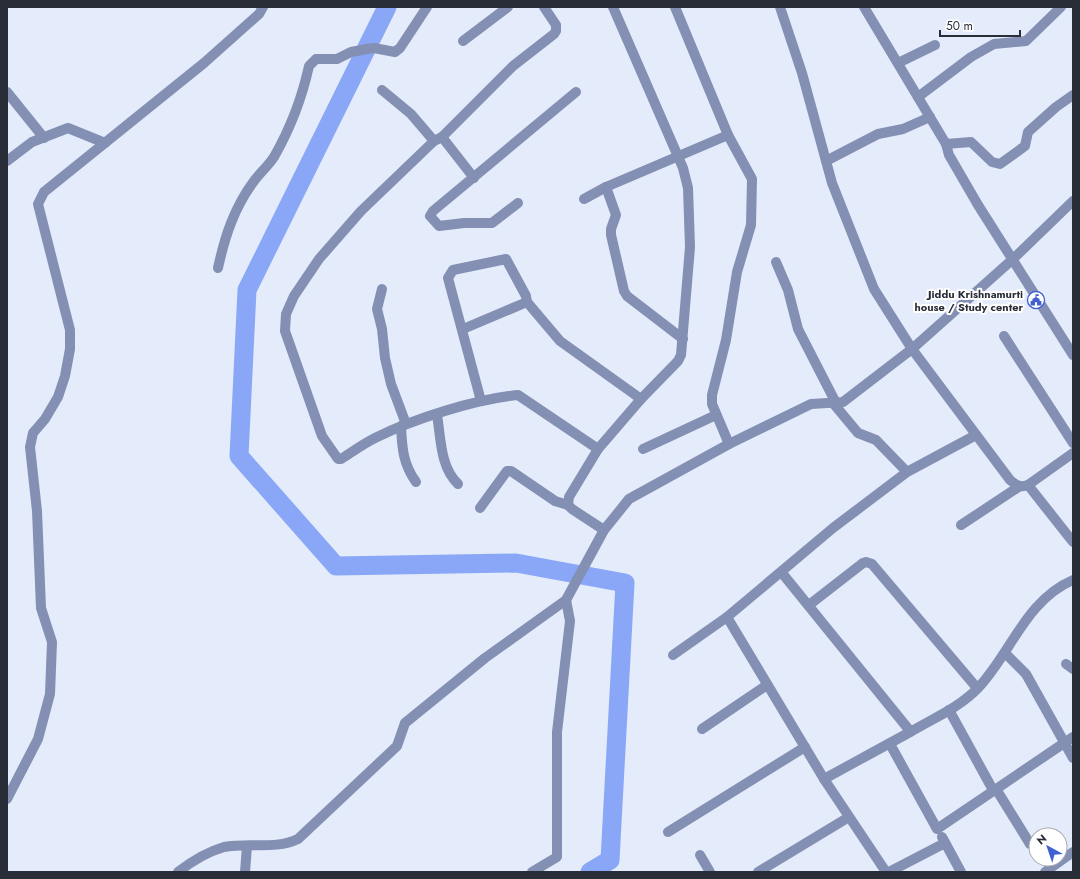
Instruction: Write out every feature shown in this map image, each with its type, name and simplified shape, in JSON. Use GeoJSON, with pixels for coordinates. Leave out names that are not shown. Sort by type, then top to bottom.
{"type":"FeatureCollection","features":[{"type":"Feature","properties":{"kind":"street"},"geometry":{"type":"LineString","coordinates":[[7,799],[38,739],[50,694],[52,642],[41,608],[37,511],[30,447],[33,433],[45,419],[58,396],[65,376],[70,349],[69,323],[38,204],[44,192],[204,63],[260,14],[263,7]]}},
{"type":"Feature","properties":{"kind":"street"},"geometry":{"type":"LineString","coordinates":[[218,268],[224,240],[231,220],[244,196],[271,161],[280,145],[300,99],[309,66],[316,60],[337,59],[351,52],[367,49],[381,49],[392,52],[397,51],[427,7]]}},
{"type":"Feature","properties":{"kind":"street"},"geometry":{"type":"LineString","coordinates":[[463,41],[508,7]]}},
{"type":"Feature","properties":{"kind":"street"},"geometry":{"type":"LineString","coordinates":[[544,7],[556,25],[556,31],[554,34],[514,66],[361,211],[319,259],[294,296],[286,314],[285,331],[322,436],[334,456],[341,459],[374,438],[404,425],[480,401],[514,396],[523,397],[598,449]]}},
{"type":"Feature","properties":{"kind":"street"},"geometry":{"type":"LineString","coordinates":[[568,505],[569,497],[598,449],[641,399],[678,361],[683,339],[690,247],[688,188],[678,156],[614,7]]}},
{"type":"Feature","properties":{"kind":"street"},"geometry":{"type":"LineString","coordinates":[[675,7],[728,135],[752,179],[751,225],[737,272],[726,340],[714,386],[712,404],[729,444]]}},
{"type":"Feature","properties":{"kind":"street"},"geometry":{"type":"LineString","coordinates":[[780,7],[802,73],[832,183],[874,289],[912,349],[1010,480],[1024,486],[1073,542]]}},
{"type":"Feature","properties":{"kind":"street"},"geometry":{"type":"LineString","coordinates":[[918,97],[971,57],[994,44],[1026,42],[1061,7]]}},
{"type":"Feature","properties":{"kind":"street"},"geometry":{"type":"LineString","coordinates":[[869,9],[898,63],[946,144],[949,155],[978,205],[1073,355]]}},
{"type":"Feature","properties":{"kind":"street"},"geometry":{"type":"LineString","coordinates":[[898,63],[935,45]]}},
{"type":"Feature","properties":{"kind":"street"},"geometry":{"type":"LineString","coordinates":[[382,90],[438,139],[474,178]]}},
{"type":"Feature","properties":{"kind":"street"},"geometry":{"type":"LineString","coordinates":[[7,92],[44,138]]}},
{"type":"Feature","properties":{"kind":"street"},"geometry":{"type":"LineString","coordinates":[[518,203],[492,223],[464,223],[442,226],[436,225],[430,216],[433,211],[576,92]]}},
{"type":"Feature","properties":{"kind":"street"},"geometry":{"type":"LineString","coordinates":[[946,144],[971,142],[992,162],[1000,164],[1025,146],[1028,132],[1056,107],[1073,95]]}},
{"type":"Feature","properties":{"kind":"street"},"geometry":{"type":"LineString","coordinates":[[826,162],[878,134],[903,129],[930,117]]}},
{"type":"Feature","properties":{"kind":"street"},"geometry":{"type":"LineString","coordinates":[[7,161],[32,142],[68,128],[105,143]]}},
{"type":"Feature","properties":{"kind":"street"},"geometry":{"type":"LineString","coordinates":[[584,199],[606,187],[728,135]]}},
{"type":"Feature","properties":{"kind":"street"},"geometry":{"type":"LineString","coordinates":[[606,187],[616,214],[611,229],[611,235],[624,291],[627,296],[683,339]]}},
{"type":"Feature","properties":{"kind":"street"},"geometry":{"type":"LineString","coordinates":[[178,872],[191,861],[225,847],[283,845],[298,839],[397,746],[404,723],[485,658],[566,600],[604,530],[629,499],[729,444],[811,404],[843,402],[912,349],[1072,205]]}},
{"type":"Feature","properties":{"kind":"street"},"geometry":{"type":"LineString","coordinates":[[480,401],[463,329],[448,278],[453,270],[506,259],[526,296],[527,302],[560,341],[641,399]]}},
{"type":"Feature","properties":{"kind":"street"},"geometry":{"type":"LineString","coordinates":[[776,262],[788,290],[798,329],[835,403],[858,433],[876,440],[907,472]]}},
{"type":"Feature","properties":{"kind":"street"},"geometry":{"type":"LineString","coordinates":[[382,289],[378,309],[382,329],[384,358],[404,425],[402,454],[404,463],[416,482]]}},
{"type":"Feature","properties":{"kind":"street"},"geometry":{"type":"LineString","coordinates":[[463,329],[527,302]]}},
{"type":"Feature","properties":{"kind":"street"},"geometry":{"type":"LineString","coordinates":[[1004,336],[1073,443]]}},
{"type":"Feature","properties":{"kind":"street"},"geometry":{"type":"LineString","coordinates":[[437,415],[445,466],[449,474],[458,484]]}},
{"type":"Feature","properties":{"kind":"street"},"geometry":{"type":"LineString","coordinates":[[643,449],[716,416]]}},
{"type":"Feature","properties":{"kind":"street"},"geometry":{"type":"LineString","coordinates":[[673,655],[727,617],[782,573],[833,528],[907,472],[976,435]]}},
{"type":"Feature","properties":{"kind":"street"},"geometry":{"type":"LineString","coordinates":[[961,525],[1024,486],[1073,453]]}},
{"type":"Feature","properties":{"kind":"street"},"geometry":{"type":"LineString","coordinates":[[480,508],[508,471],[511,471],[555,501],[568,505],[604,530]]}},
{"type":"Feature","properties":{"kind":"street"},"geometry":{"type":"LineString","coordinates":[[809,605],[862,563],[866,562],[872,564],[977,688]]}},
{"type":"Feature","properties":{"kind":"street"},"geometry":{"type":"LineString","coordinates":[[782,573],[910,731]]}},
{"type":"Feature","properties":{"kind":"street"},"geometry":{"type":"LineString","coordinates":[[824,779],[890,744],[910,731],[949,710],[977,688],[1005,653],[1028,618],[1047,596],[1058,587],[1073,580]]}},
{"type":"Feature","properties":{"kind":"street"},"geometry":{"type":"LineString","coordinates":[[532,872],[557,857],[557,732],[570,621],[566,600]]}},
{"type":"Feature","properties":{"kind":"street"},"geometry":{"type":"LineString","coordinates":[[727,617],[824,779],[886,872]]}},
{"type":"Feature","properties":{"kind":"street"},"geometry":{"type":"LineString","coordinates":[[1005,653],[1026,674],[1073,758]]}},
{"type":"Feature","properties":{"kind":"street"},"geometry":{"type":"LineString","coordinates":[[702,728],[767,686]]}},
{"type":"Feature","properties":{"kind":"street"},"geometry":{"type":"LineString","coordinates":[[949,710],[994,790],[1028,841]]}},
{"type":"Feature","properties":{"kind":"street"},"geometry":{"type":"LineString","coordinates":[[937,829],[1073,737]]}},
{"type":"Feature","properties":{"kind":"street"},"geometry":{"type":"LineString","coordinates":[[890,744],[961,872]]}},
{"type":"Feature","properties":{"kind":"street"},"geometry":{"type":"LineString","coordinates":[[668,832],[805,747]]}},
{"type":"Feature","properties":{"kind":"street"},"geometry":{"type":"LineString","coordinates":[[758,872],[850,817]]}},
{"type":"Feature","properties":{"kind":"street"},"geometry":{"type":"LineString","coordinates":[[889,872],[945,843]]}},
{"type":"Feature","properties":{"kind":"street"},"geometry":{"type":"LineString","coordinates":[[244,872],[247,846]]}},
{"type":"Feature","properties":{"kind":"street"},"geometry":{"type":"LineString","coordinates":[[700,856],[710,872]]}},
{"type":"Feature","properties":{"kind":"street"},"geometry":{"type":"LineString","coordinates":[[1045,872],[1072,857]]}},
{"type":"Feature","properties":{"kind":"waterway"},"geometry":{"type":"LineString","coordinates":[[387,7],[247,290],[239,456],[336,566],[516,563],[625,583],[610,860],[590,872]]}},
{"type":"Feature","properties":{"kind":"place","name":"Jiddu Krishnamurti house / Study center"},"geometry":{"type":"Point","coordinates":[1036,300]}}]}
